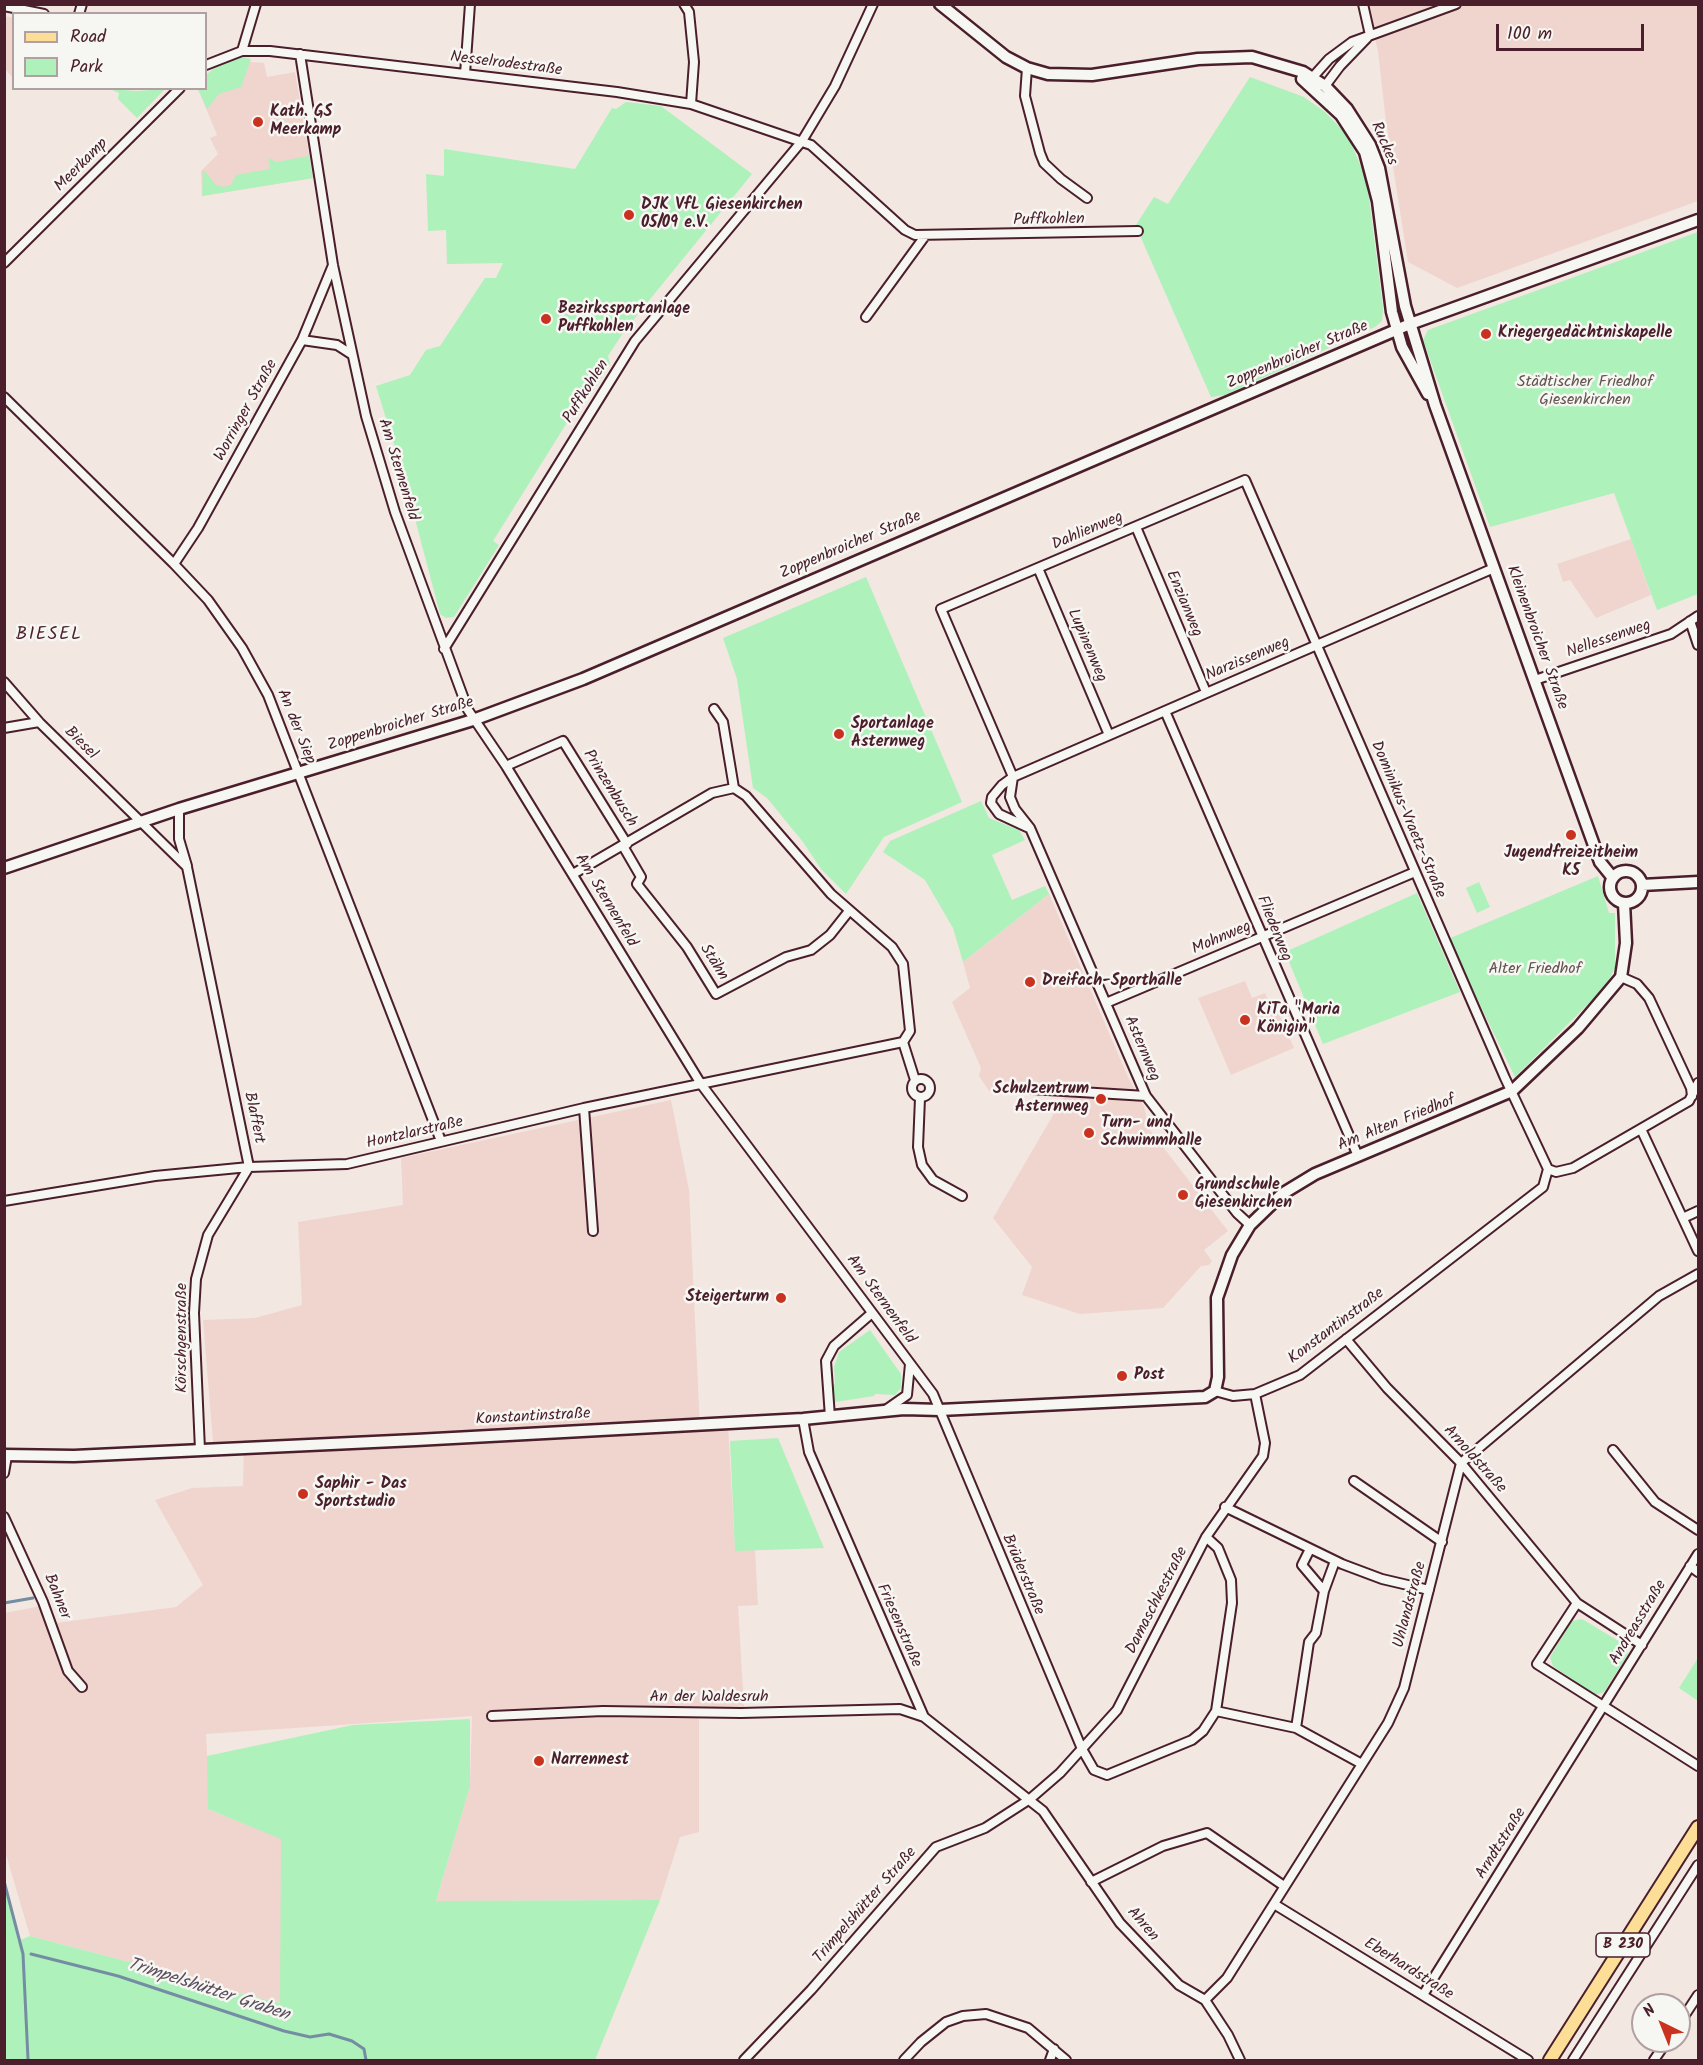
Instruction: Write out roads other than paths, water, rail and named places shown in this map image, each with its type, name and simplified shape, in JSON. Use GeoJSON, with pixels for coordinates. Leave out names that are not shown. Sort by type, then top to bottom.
{"type":"FeatureCollection","features":[{"type":"Feature","properties":{"kind":"main road","name":"Ruckes"},"geometry":{"type":"LineString","coordinates":[[940,4],[1006,57],[1027,68],[1048,74],[1075,76],[1198,59],[1230,57],[1263,60],[1312,78]]}},
{"type":"Feature","properties":{"kind":"main road","name":"Ruckes"},"geometry":{"type":"LineString","coordinates":[[1230,57],[1280,70],[1321,88],[1358,124],[1379,168],[1400,284],[1410,324]]}},
{"type":"Feature","properties":{"kind":"main road"},"geometry":{"type":"LineString","coordinates":[[1312,78],[1321,88]]}},
{"type":"Feature","properties":{"kind":"main road","name":"Ruckes"},"geometry":{"type":"LineString","coordinates":[[1321,88],[1341,115],[1368,162],[1378,201],[1396,330]]}},
{"type":"Feature","properties":{"kind":"main road","name":"Zoppenbroicher Straße"},"geometry":{"type":"LineString","coordinates":[[4,868],[179,809],[472,720],[583,679],[762,600],[1410,324],[1698,220]]}},
{"type":"Feature","properties":{"kind":"main road","name":"Kleinenbroicher Straße"},"geometry":{"type":"LineString","coordinates":[[1410,324],[1435,405],[1600,862],[1613,878]]}},
{"type":"Feature","properties":{"kind":"main road","name":"Kleinenbroicher Straße"},"geometry":{"type":"LineString","coordinates":[[1396,330],[1419,380],[1435,405]]}},
{"type":"Feature","properties":{"kind":"main road"},"geometry":{"type":"LineString","coordinates":[[1620,872],[1630,872],[1638,876],[1642,885],[1639,897],[1632,902],[1624,903],[1612,895],[1610,887],[1613,878],[1620,872]]}},
{"type":"Feature","properties":{"kind":"main road"},"geometry":{"type":"LineString","coordinates":[[1642,885],[1698,882]]}},
{"type":"Feature","properties":{"kind":"main road"},"geometry":{"type":"LineString","coordinates":[[1621,977],[1626,943],[1624,903]]}},
{"type":"Feature","properties":{"kind":"main road","name":"Am Alten Friedhof"},"geometry":{"type":"LineString","coordinates":[[1215,1391],[1218,1377],[1217,1298],[1232,1255],[1250,1225],[1296,1185],[1358,1156],[1512,1092],[1578,1028],[1621,977]]}},
{"type":"Feature","properties":{"kind":"main road","name":"Konstantinstraße"},"geometry":{"type":"LineString","coordinates":[[6,1456],[68,1456],[200,1450],[803,1419],[884,1411],[1205,1397],[1215,1391]]}},
{"type":"Feature","properties":{"kind":"main road","name":"B 230"},"geometry":{"type":"LineString","coordinates":[[1550,2061],[1698,1827]]}},
{"type":"Feature","properties":{"kind":"street"},"geometry":{"type":"LineString","coordinates":[[242,51],[256,4]]}},
{"type":"Feature","properties":{"kind":"street"},"geometry":{"type":"LineString","coordinates":[[465,74],[470,4]]}},
{"type":"Feature","properties":{"kind":"street"},"geometry":{"type":"LineString","coordinates":[[684,4],[689,12],[694,62],[691,104]]}},
{"type":"Feature","properties":{"kind":"street","name":"Puffkohlen"},"geometry":{"type":"LineString","coordinates":[[444,649],[635,341],[802,141],[835,86],[873,4]]}},
{"type":"Feature","properties":{"kind":"street"},"geometry":{"type":"LineString","coordinates":[[1363,4],[1370,35]]}},
{"type":"Feature","properties":{"kind":"street"},"geometry":{"type":"LineString","coordinates":[[1312,78],[1340,49],[1370,35],[1456,4]]}},
{"type":"Feature","properties":{"kind":"street"},"geometry":{"type":"LineString","coordinates":[[4,6],[37,12]]}},
{"type":"Feature","properties":{"kind":"street"},"geometry":{"type":"LineString","coordinates":[[1321,88],[1370,35]]}},
{"type":"Feature","properties":{"kind":"street","name":"Nesselrodestraße"},"geometry":{"type":"LineString","coordinates":[[207,63],[242,51],[300,54],[465,74],[691,104],[802,141]]}},
{"type":"Feature","properties":{"kind":"street","name":"Am Sternenfeld"},"geometry":{"type":"LineString","coordinates":[[300,54],[333,265],[366,416],[395,512],[472,720],[506,766],[701,1084],[933,1394],[940,1410]]}},
{"type":"Feature","properties":{"kind":"street"},"geometry":{"type":"LineString","coordinates":[[1027,68],[1025,96],[1044,163],[1087,198]]}},
{"type":"Feature","properties":{"kind":"street","name":"Meerkamp"},"geometry":{"type":"LineString","coordinates":[[4,263],[178,90]]}},
{"type":"Feature","properties":{"kind":"street","name":"Puffkohlen"},"geometry":{"type":"LineString","coordinates":[[802,141],[811,145],[905,230],[925,236],[1138,231]]}},
{"type":"Feature","properties":{"kind":"street"},"geometry":{"type":"LineString","coordinates":[[866,317],[925,236]]}},
{"type":"Feature","properties":{"kind":"street","name":"Worringer Straße"},"geometry":{"type":"LineString","coordinates":[[174,564],[198,528],[302,340],[333,265]]}},
{"type":"Feature","properties":{"kind":"street"},"geometry":{"type":"LineString","coordinates":[[302,340],[337,345],[351,354]]}},
{"type":"Feature","properties":{"kind":"street","name":"An der Siep"},"geometry":{"type":"LineString","coordinates":[[4,397],[174,564],[208,600],[242,648],[268,695],[441,1142]]}},
{"type":"Feature","properties":{"kind":"street","name":"Dahlienweg"},"geometry":{"type":"LineString","coordinates":[[941,609],[1245,480]]}},
{"type":"Feature","properties":{"kind":"street","name":"Dominikus-Vraetz-Straße"},"geometry":{"type":"LineString","coordinates":[[1245,480],[1415,872],[1548,1169]]}},
{"type":"Feature","properties":{"kind":"street","name":"Enzianweg"},"geometry":{"type":"LineString","coordinates":[[1136,526],[1206,692]]}},
{"type":"Feature","properties":{"kind":"street","name":"Lupinenweg"},"geometry":{"type":"LineString","coordinates":[[1038,568],[1109,735]]}},
{"type":"Feature","properties":{"kind":"street","name":"Narzissenweg"},"geometry":{"type":"LineString","coordinates":[[1013,777],[1494,568]]}},
{"type":"Feature","properties":{"kind":"street","name":"Asternweg"},"geometry":{"type":"LineString","coordinates":[[941,609],[1013,777],[1010,797],[1015,809],[1030,828],[1146,1096],[1236,1213],[1250,1225]]}},
{"type":"Feature","properties":{"kind":"street","name":"Nellessenweg"},"geometry":{"type":"LineString","coordinates":[[1535,680],[1671,634],[1698,616]]}},
{"type":"Feature","properties":{"kind":"street"},"geometry":{"type":"LineString","coordinates":[[1689,621],[1698,645]]}},
{"type":"Feature","properties":{"kind":"street","name":"Biesel"},"geometry":{"type":"LineString","coordinates":[[4,682],[39,722],[140,822]]}},
{"type":"Feature","properties":{"kind":"street"},"geometry":{"type":"LineString","coordinates":[[714,709],[723,722],[734,788]]}},
{"type":"Feature","properties":{"kind":"street","name":"Fliederweg"},"geometry":{"type":"LineString","coordinates":[[1165,711],[1358,1156]]}},
{"type":"Feature","properties":{"kind":"street"},"geometry":{"type":"LineString","coordinates":[[4,728],[39,722]]}},
{"type":"Feature","properties":{"kind":"street","name":"Prinzenbusch"},"geometry":{"type":"LineString","coordinates":[[506,766],[564,741],[625,845]]}},
{"type":"Feature","properties":{"kind":"street"},"geometry":{"type":"LineString","coordinates":[[1013,777],[1002,785],[992,797],[991,802],[999,814],[1030,828]]}},
{"type":"Feature","properties":{"kind":"street"},"geometry":{"type":"LineString","coordinates":[[573,874],[712,793],[734,788],[746,795],[813,874],[849,911],[892,947],[903,964],[910,1031],[903,1042],[701,1084]]}},
{"type":"Feature","properties":{"kind":"street","name":"Blaffert"},"geometry":{"type":"LineString","coordinates":[[4,1201],[155,1176],[249,1167],[179,838],[179,809]]}},
{"type":"Feature","properties":{"kind":"street"},"geometry":{"type":"LineString","coordinates":[[140,822],[187,867]]}},
{"type":"Feature","properties":{"kind":"street","name":"Stähn"},"geometry":{"type":"LineString","coordinates":[[625,845],[641,877],[637,884],[687,947],[716,994],[786,957],[811,950],[830,934],[849,911]]}},
{"type":"Feature","properties":{"kind":"street","name":"Mohnweg"},"geometry":{"type":"LineString","coordinates":[[1106,1003],[1415,872]]}},
{"type":"Feature","properties":{"kind":"street"},"geometry":{"type":"LineString","coordinates":[[1621,977],[1637,984],[1649,998],[1692,1097]]}},
{"type":"Feature","properties":{"kind":"street"},"geometry":{"type":"LineString","coordinates":[[903,1042],[915,1080],[911,1091],[920,1098]]}},
{"type":"Feature","properties":{"kind":"street"},"geometry":{"type":"LineString","coordinates":[[915,1080],[921,1079],[930,1086],[930,1092],[920,1098]]}},
{"type":"Feature","properties":{"kind":"street"},"geometry":{"type":"LineString","coordinates":[[1548,1169],[1556,1172],[1567,1171],[1641,1129],[1692,1097],[1698,1083]]}},
{"type":"Feature","properties":{"kind":"street","name":"Hontzlarstraße"},"geometry":{"type":"LineString","coordinates":[[249,1167],[347,1164],[584,1108],[701,1084]]}},
{"type":"Feature","properties":{"kind":"street"},"geometry":{"type":"LineString","coordinates":[[1031,1089],[1146,1096]]}},
{"type":"Feature","properties":{"kind":"street"},"geometry":{"type":"LineString","coordinates":[[920,1098],[918,1147],[922,1165],[933,1180],[962,1196]]}},
{"type":"Feature","properties":{"kind":"street"},"geometry":{"type":"LineString","coordinates":[[584,1108],[593,1232]]}},
{"type":"Feature","properties":{"kind":"street"},"geometry":{"type":"LineString","coordinates":[[1641,1129],[1685,1217],[1698,1251]]}},
{"type":"Feature","properties":{"kind":"street","name":"Körschgenstraße"},"geometry":{"type":"LineString","coordinates":[[200,1450],[194,1313],[196,1279],[208,1235],[249,1167]]}},
{"type":"Feature","properties":{"kind":"street","name":"Konstantinstraße"},"geometry":{"type":"LineString","coordinates":[[1215,1391],[1233,1396],[1255,1394],[1300,1375],[1543,1187],[1548,1169]]}},
{"type":"Feature","properties":{"kind":"street"},"geometry":{"type":"LineString","coordinates":[[1685,1217],[1698,1211]]}},
{"type":"Feature","properties":{"kind":"street"},"geometry":{"type":"LineString","coordinates":[[1461,1463],[1659,1296],[1698,1274]]}},
{"type":"Feature","properties":{"kind":"street"},"geometry":{"type":"LineString","coordinates":[[830,1417],[826,1361],[834,1346],[872,1313]]}},
{"type":"Feature","properties":{"kind":"street","name":"Arnoldstraße"},"geometry":{"type":"LineString","coordinates":[[1346,1339],[1387,1388],[1461,1463],[1577,1603],[1642,1645]]}},
{"type":"Feature","properties":{"kind":"street"},"geometry":{"type":"LineString","coordinates":[[884,1411],[907,1395],[910,1364]]}},
{"type":"Feature","properties":{"kind":"street","name":"Damaschkestraße"},"geometry":{"type":"LineString","coordinates":[[1030,1799],[1082,1749],[1122,1703],[1206,1537],[1264,1452],[1255,1394]]}},
{"type":"Feature","properties":{"kind":"street","name":"Brüderstraße"},"geometry":{"type":"LineString","coordinates":[[940,1410],[1082,1749],[1094,1770],[1107,1775],[1192,1740],[1203,1731],[1216,1711]]}},
{"type":"Feature","properties":{"kind":"street","name":"Friesenstraße"},"geometry":{"type":"LineString","coordinates":[[803,1419],[809,1452],[924,1717],[1030,1799]]}},
{"type":"Feature","properties":{"kind":"street"},"geometry":{"type":"LineString","coordinates":[[1613,1450],[1655,1502],[1698,1530]]}},
{"type":"Feature","properties":{"kind":"street"},"geometry":{"type":"LineString","coordinates":[[4,1473],[6,1456]]}},
{"type":"Feature","properties":{"kind":"street","name":"Uhlandstraße"},"geometry":{"type":"LineString","coordinates":[[1205,2000],[1227,1978],[1360,1763],[1388,1723],[1404,1688],[1461,1463]]}},
{"type":"Feature","properties":{"kind":"street"},"geometry":{"type":"LineString","coordinates":[[1354,1481],[1442,1542]]}},
{"type":"Feature","properties":{"kind":"street"},"geometry":{"type":"LineString","coordinates":[[1225,1507],[1335,1561],[1382,1579],[1429,1590]]}},
{"type":"Feature","properties":{"kind":"street","name":"Bahner"},"geometry":{"type":"LineString","coordinates":[[4,1517],[43,1602],[68,1671],[82,1687]]}},
{"type":"Feature","properties":{"kind":"street"},"geometry":{"type":"LineString","coordinates":[[1206,1537],[1218,1548],[1231,1580],[1232,1603],[1216,1711],[1296,1728],[1360,1763]]}},
{"type":"Feature","properties":{"kind":"street"},"geometry":{"type":"LineString","coordinates":[[1310,1549],[1302,1565],[1324,1591]]}},
{"type":"Feature","properties":{"kind":"street","name":"Andreasstraße"},"geometry":{"type":"LineString","coordinates":[[1604,1707],[1698,1554]]}},
{"type":"Feature","properties":{"kind":"street"},"geometry":{"type":"LineString","coordinates":[[1296,1728],[1310,1642],[1316,1633],[1324,1591],[1335,1561]]}},
{"type":"Feature","properties":{"kind":"street"},"geometry":{"type":"LineString","coordinates":[[1690,1566],[1698,1572]]}},
{"type":"Feature","properties":{"kind":"street"},"geometry":{"type":"LineString","coordinates":[[1577,1603],[1538,1664],[1698,1766]]}},
{"type":"Feature","properties":{"kind":"street","name":"Arndtstraße"},"geometry":{"type":"LineString","coordinates":[[1423,1995],[1604,1707]]}},
{"type":"Feature","properties":{"kind":"street","name":"An der Waldesruh"},"geometry":{"type":"LineString","coordinates":[[492,1716],[603,1711],[741,1713],[900,1709],[924,1717]]}},
{"type":"Feature","properties":{"kind":"street","name":"Ahren"},"geometry":{"type":"LineString","coordinates":[[1030,1799],[1059,1830],[1090,1882],[1120,1923],[1179,1985],[1205,2000],[1228,2035],[1240,2061]]}},
{"type":"Feature","properties":{"kind":"street","name":"Trimpelshütter Straße"},"geometry":{"type":"LineString","coordinates":[[744,2061],[811,1990],[936,1847],[986,1828],[1030,1799]]}},
{"type":"Feature","properties":{"kind":"street"},"geometry":{"type":"LineString","coordinates":[[1090,1882],[1163,1846],[1207,1833],[1284,1886]]}},
{"type":"Feature","properties":{"kind":"street"},"geometry":{"type":"LineString","coordinates":[[1573,2061],[1698,1865]]}},
{"type":"Feature","properties":{"kind":"street","name":"Eberhardstraße"},"geometry":{"type":"LineString","coordinates":[[1274,1905],[1528,2061]]}},
{"type":"Feature","properties":{"kind":"street"},"geometry":{"type":"LineString","coordinates":[[904,2061],[921,2042],[946,2022],[963,2016],[986,2014],[1028,2028],[1066,2061]]}},
{"type":"Feature","properties":{"kind":"street"},"geometry":{"type":"LineString","coordinates":[[1050,2061],[1054,2049]]}},
{"type":"Feature","properties":{"kind":"waterway","name":"Trimpelshütter Graben"},"geometry":{"type":"LineString","coordinates":[[4,1603],[33,1598]]}},
{"type":"Feature","properties":{"kind":"waterway"},"geometry":{"type":"LineString","coordinates":[[4,1881],[23,1954],[28,2059]]}},
{"type":"Feature","properties":{"kind":"waterway","name":"Trimpelshütter Graben"},"geometry":{"type":"LineString","coordinates":[[31,1954],[118,1976],[284,2031],[310,2037],[329,2034],[352,2041],[364,2049],[366,2060]]}},
{"type":"Feature","properties":{"kind":"place","name":"Kath. GS Meerkamp"},"geometry":{"type":"Point","coordinates":[258,122]}},
{"type":"Feature","properties":{"kind":"place","name":"DJK VfL Giesenkirchen 05/09 e.V."},"geometry":{"type":"Point","coordinates":[629,215]}},
{"type":"Feature","properties":{"kind":"place","name":"Bezirkssportanlage Puffkohlen"},"geometry":{"type":"Point","coordinates":[546,319]}},
{"type":"Feature","properties":{"kind":"place","name":"Kriegergedächtniskapelle"},"geometry":{"type":"Point","coordinates":[1486,334]}},
{"type":"Feature","properties":{"kind":"place","name":"Sportanlage Asternweg"},"geometry":{"type":"Point","coordinates":[839,734]}},
{"type":"Feature","properties":{"kind":"place","name":"Jugendfreizeitheim K5"},"geometry":{"type":"Point","coordinates":[1571,835]}},
{"type":"Feature","properties":{"kind":"place","name":"Dreifach-Sporthalle"},"geometry":{"type":"Point","coordinates":[1030,982]}},
{"type":"Feature","properties":{"kind":"place","name":"KiTa \"Maria Königin\""},"geometry":{"type":"Point","coordinates":[1245,1020]}},
{"type":"Feature","properties":{"kind":"place","name":"Schulzentrum Asternweg"},"geometry":{"type":"Point","coordinates":[1101,1099]}},
{"type":"Feature","properties":{"kind":"place","name":"Turn- und Schwimmhalle"},"geometry":{"type":"Point","coordinates":[1089,1133]}},
{"type":"Feature","properties":{"kind":"place","name":"Grundschule Giesenkirchen"},"geometry":{"type":"Point","coordinates":[1183,1195]}},
{"type":"Feature","properties":{"kind":"place","name":"Steigerturm"},"geometry":{"type":"Point","coordinates":[781,1298]}},
{"type":"Feature","properties":{"kind":"place","name":"Post"},"geometry":{"type":"Point","coordinates":[1122,1376]}},
{"type":"Feature","properties":{"kind":"place","name":"Saphir - Das Sportstudio"},"geometry":{"type":"Point","coordinates":[303,1494]}},
{"type":"Feature","properties":{"kind":"place","name":"Narrennest"},"geometry":{"type":"Point","coordinates":[539,1761]}},
{"type":"Feature","properties":{"kind":"district","name":"BIESEL"},"geometry":{"type":"Point","coordinates":[49,636]}},
{"type":"Feature","properties":{"kind":"park label","name":"Städtischer Friedhof Giesenkirchen"},"geometry":{"type":"Point","coordinates":[1585,392]}},
{"type":"Feature","properties":{"kind":"park label","name":"Alter Friedhof"},"geometry":{"type":"Point","coordinates":[1535,970]}}]}
